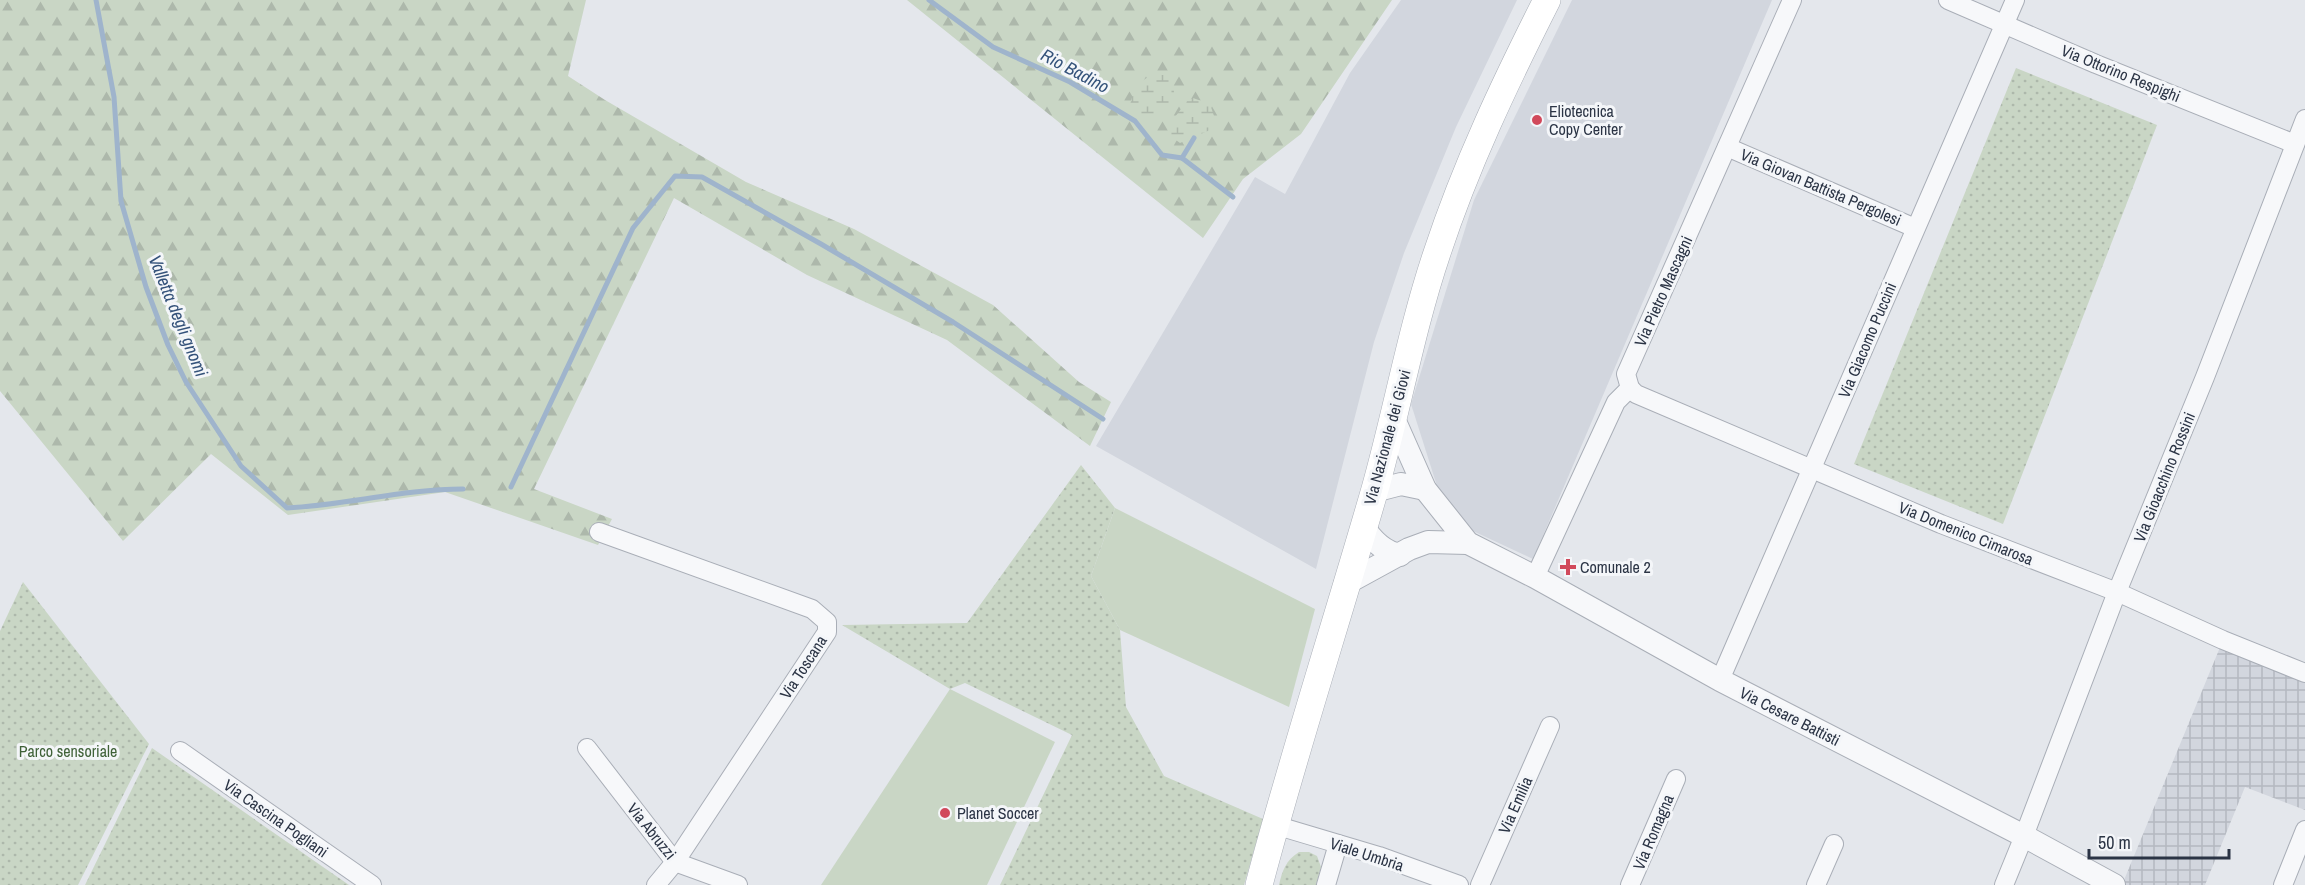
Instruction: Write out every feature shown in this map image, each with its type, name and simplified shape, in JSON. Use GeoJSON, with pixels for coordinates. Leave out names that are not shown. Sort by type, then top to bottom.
{"type":"FeatureCollection","features":[{"type":"Feature","properties":{"kind":"main road","name":"Via Nazionale dei Giovi"},"geometry":{"type":"LineString","coordinates":[[1259,885],[1374,491],[1429,279],[1458,192],[1497,98],[1547,0]]}},
{"type":"Feature","properties":{"kind":"street","name":"Via Pietro Mascagni"},"geometry":{"type":"LineString","coordinates":[[1630,388],[1626,374],[1792,0]]}},
{"type":"Feature","properties":{"kind":"street","name":"Via Ottorino Respighi"},"geometry":{"type":"LineString","coordinates":[[1948,0],[2295,144]]}},
{"type":"Feature","properties":{"kind":"street","name":"Via Giacomo Puccini"},"geometry":{"type":"LineString","coordinates":[[1720,680],[2014,0]]}},
{"type":"Feature","properties":{"kind":"street","name":"Via Gioacchino Rossini"},"geometry":{"type":"LineString","coordinates":[[2004,885],[2117,592],[2205,377],[2305,119]]}},
{"type":"Feature","properties":{"kind":"street","name":"Via Giovan Battista Pergolesi"},"geometry":{"type":"LineString","coordinates":[[1727,147],[1915,228]]}},
{"type":"Feature","properties":{"kind":"street","name":"Via Domenico Cimarosa"},"geometry":{"type":"LineString","coordinates":[[1630,388],[1636,394],[1941,524],[2117,592],[2223,640],[2305,673]]}},
{"type":"Feature","properties":{"kind":"street"},"geometry":{"type":"LineString","coordinates":[[1535,577],[1616,402],[1630,388]]}},
{"type":"Feature","properties":{"kind":"street","name":"Via Cesare Battisti"},"geometry":{"type":"LineString","coordinates":[[1394,419],[1425,489],[1468,543],[1535,577],[1720,680],[2024,836],[2114,885]]}},
{"type":"Feature","properties":{"kind":"street"},"geometry":{"type":"LineString","coordinates":[[1374,491],[1401,484],[1425,489]]}},
{"type":"Feature","properties":{"kind":"street"},"geometry":{"type":"LineString","coordinates":[[1363,526],[1380,546],[1400,555]]}},
{"type":"Feature","properties":{"kind":"street","name":"Via Toscana"},"geometry":{"type":"LineString","coordinates":[[599,532],[812,609],[827,622],[827,632],[675,862],[656,885]]}},
{"type":"Feature","properties":{"kind":"street","name":"Via Cesare Battisti"},"geometry":{"type":"LineString","coordinates":[[1346,584],[1428,542],[1468,543]]}},
{"type":"Feature","properties":{"kind":"street","name":"Via Emilia"},"geometry":{"type":"LineString","coordinates":[[1480,885],[1550,726]]}},
{"type":"Feature","properties":{"kind":"street","name":"Via Abruzzi"},"geometry":{"type":"LineString","coordinates":[[587,748],[675,862],[738,885]]}},
{"type":"Feature","properties":{"kind":"street","name":"Via Cascina Pogliani"},"geometry":{"type":"LineString","coordinates":[[180,751],[372,885]]}},
{"type":"Feature","properties":{"kind":"street","name":"Via Romagna"},"geometry":{"type":"LineString","coordinates":[[1630,885],[1676,779]]}},
{"type":"Feature","properties":{"kind":"street","name":"Viale Umbria"},"geometry":{"type":"LineString","coordinates":[[1275,825],[1379,856],[1459,885]]}},
{"type":"Feature","properties":{"kind":"street"},"geometry":{"type":"LineString","coordinates":[[2283,885],[2305,830]]}},
{"type":"Feature","properties":{"kind":"street"},"geometry":{"type":"LineString","coordinates":[[1326,885],[1338,844]]}},
{"type":"Feature","properties":{"kind":"street"},"geometry":{"type":"LineString","coordinates":[[1816,885],[1834,844]]}},
{"type":"Feature","properties":{"kind":"shaded area"},"geometry":{"type":"Polygon","coordinates":[[[1401,0],[1517,0],[1456,127],[1404,253],[1374,342],[1316,569],[1096,446],[1255,177],[1285,194],[1350,73],[1401,0]]]}},
{"type":"Feature","properties":{"kind":"shaded area"},"geometry":{"type":"Polygon","coordinates":[[[1572,0],[1772,0],[1533,559],[1473,531],[1437,486],[1411,404],[1474,200],[1572,0]]]}},
{"type":"Feature","properties":{"kind":"shaded area"},"geometry":{"type":"Polygon","coordinates":[[[2223,640],[2305,673],[2305,810],[2245,787],[2205,885],[2122,885],[2223,640]]]}},
{"type":"Feature","properties":{"kind":"green space"},"geometry":{"type":"Polygon","coordinates":[[[0,0],[586,0],[568,76],[746,182],[854,229],[993,305],[1079,382],[1111,402],[1090,446],[947,340],[807,275],[674,198],[534,489],[612,519],[598,545],[445,492],[288,515],[211,454],[123,541],[0,391],[0,0]]]}},
{"type":"Feature","properties":{"kind":"green space"},"geometry":{"type":"Polygon","coordinates":[[[907,0],[1392,0],[1301,134],[1243,179],[1203,238],[907,0]]]}},
{"type":"Feature","properties":{"kind":"green space"},"geometry":{"type":"Polygon","coordinates":[[[2016,68],[2157,125],[2003,524],[1854,464],[2016,68]]]}},
{"type":"Feature","properties":{"kind":"green space"},"geometry":{"type":"Polygon","coordinates":[[[1160,72],[1169,79],[1173,86],[1172,106],[1165,110],[1159,118],[1141,118],[1130,106],[1136,88],[1143,80],[1160,72]]]}},
{"type":"Feature","properties":{"kind":"green space"},"geometry":{"type":"Polygon","coordinates":[[[1193,98],[1210,104],[1214,116],[1210,130],[1180,143],[1169,135],[1169,125],[1187,101],[1193,98]]]}},
{"type":"Feature","properties":{"kind":"green space"},"geometry":{"type":"Polygon","coordinates":[[[1081,465],[1115,508],[1091,576],[1120,630],[1126,707],[1164,776],[1263,819],[1244,885],[1000,885],[1072,735],[965,683],[950,689],[842,625],[967,623],[1081,465]]]}},
{"type":"Feature","properties":{"kind":"green space"},"geometry":{"type":"Polygon","coordinates":[[[1115,508],[1315,609],[1289,707],[1120,630],[1091,576],[1115,508]]]}},
{"type":"Feature","properties":{"kind":"green space","name":"Parco sensoriale"},"geometry":{"type":"Polygon","coordinates":[[[23,582],[149,744],[78,885],[0,885],[0,631],[23,582]]]}},
{"type":"Feature","properties":{"kind":"green space","name":"Planet Soccer"},"geometry":{"type":"Polygon","coordinates":[[[950,689],[1055,742],[987,885],[821,885],[950,689]]]}},
{"type":"Feature","properties":{"kind":"green space"},"geometry":{"type":"Polygon","coordinates":[[[152,748],[349,885],[85,885],[152,748]]]}},
{"type":"Feature","properties":{"kind":"green space"},"geometry":{"type":"Polygon","coordinates":[[[1299,852],[1309,852],[1317,856],[1321,867],[1316,885],[1279,885],[1285,866],[1299,852]]]}},
{"type":"Feature","properties":{"kind":"waterway","name":"Valletta degli gnomi"},"geometry":{"type":"LineString","coordinates":[[96,0],[114,97],[121,201],[146,287],[168,345],[186,382],[241,466],[287,508],[463,489]]}},
{"type":"Feature","properties":{"kind":"waterway","name":"Rio Badino"},"geometry":{"type":"LineString","coordinates":[[929,0],[993,47],[1070,82],[1135,121],[1162,155],[1182,158],[1194,138]]}},
{"type":"Feature","properties":{"kind":"waterway"},"geometry":{"type":"LineString","coordinates":[[1182,158],[1233,197]]}},
{"type":"Feature","properties":{"kind":"waterway"},"geometry":{"type":"LineString","coordinates":[[511,487],[633,228],[675,176],[702,177],[821,244],[953,322],[1103,419]]}},
{"type":"Feature","properties":{"kind":"place","name":"Eliotecnica Copy Center"},"geometry":{"type":"Point","coordinates":[1537,120]}},
{"type":"Feature","properties":{"kind":"place","name":"Comunale 2"},"geometry":{"type":"Point","coordinates":[1568,567]}},
{"type":"Feature","properties":{"kind":"place","name":"Planet Soccer"},"geometry":{"type":"Point","coordinates":[945,813]}}]}
